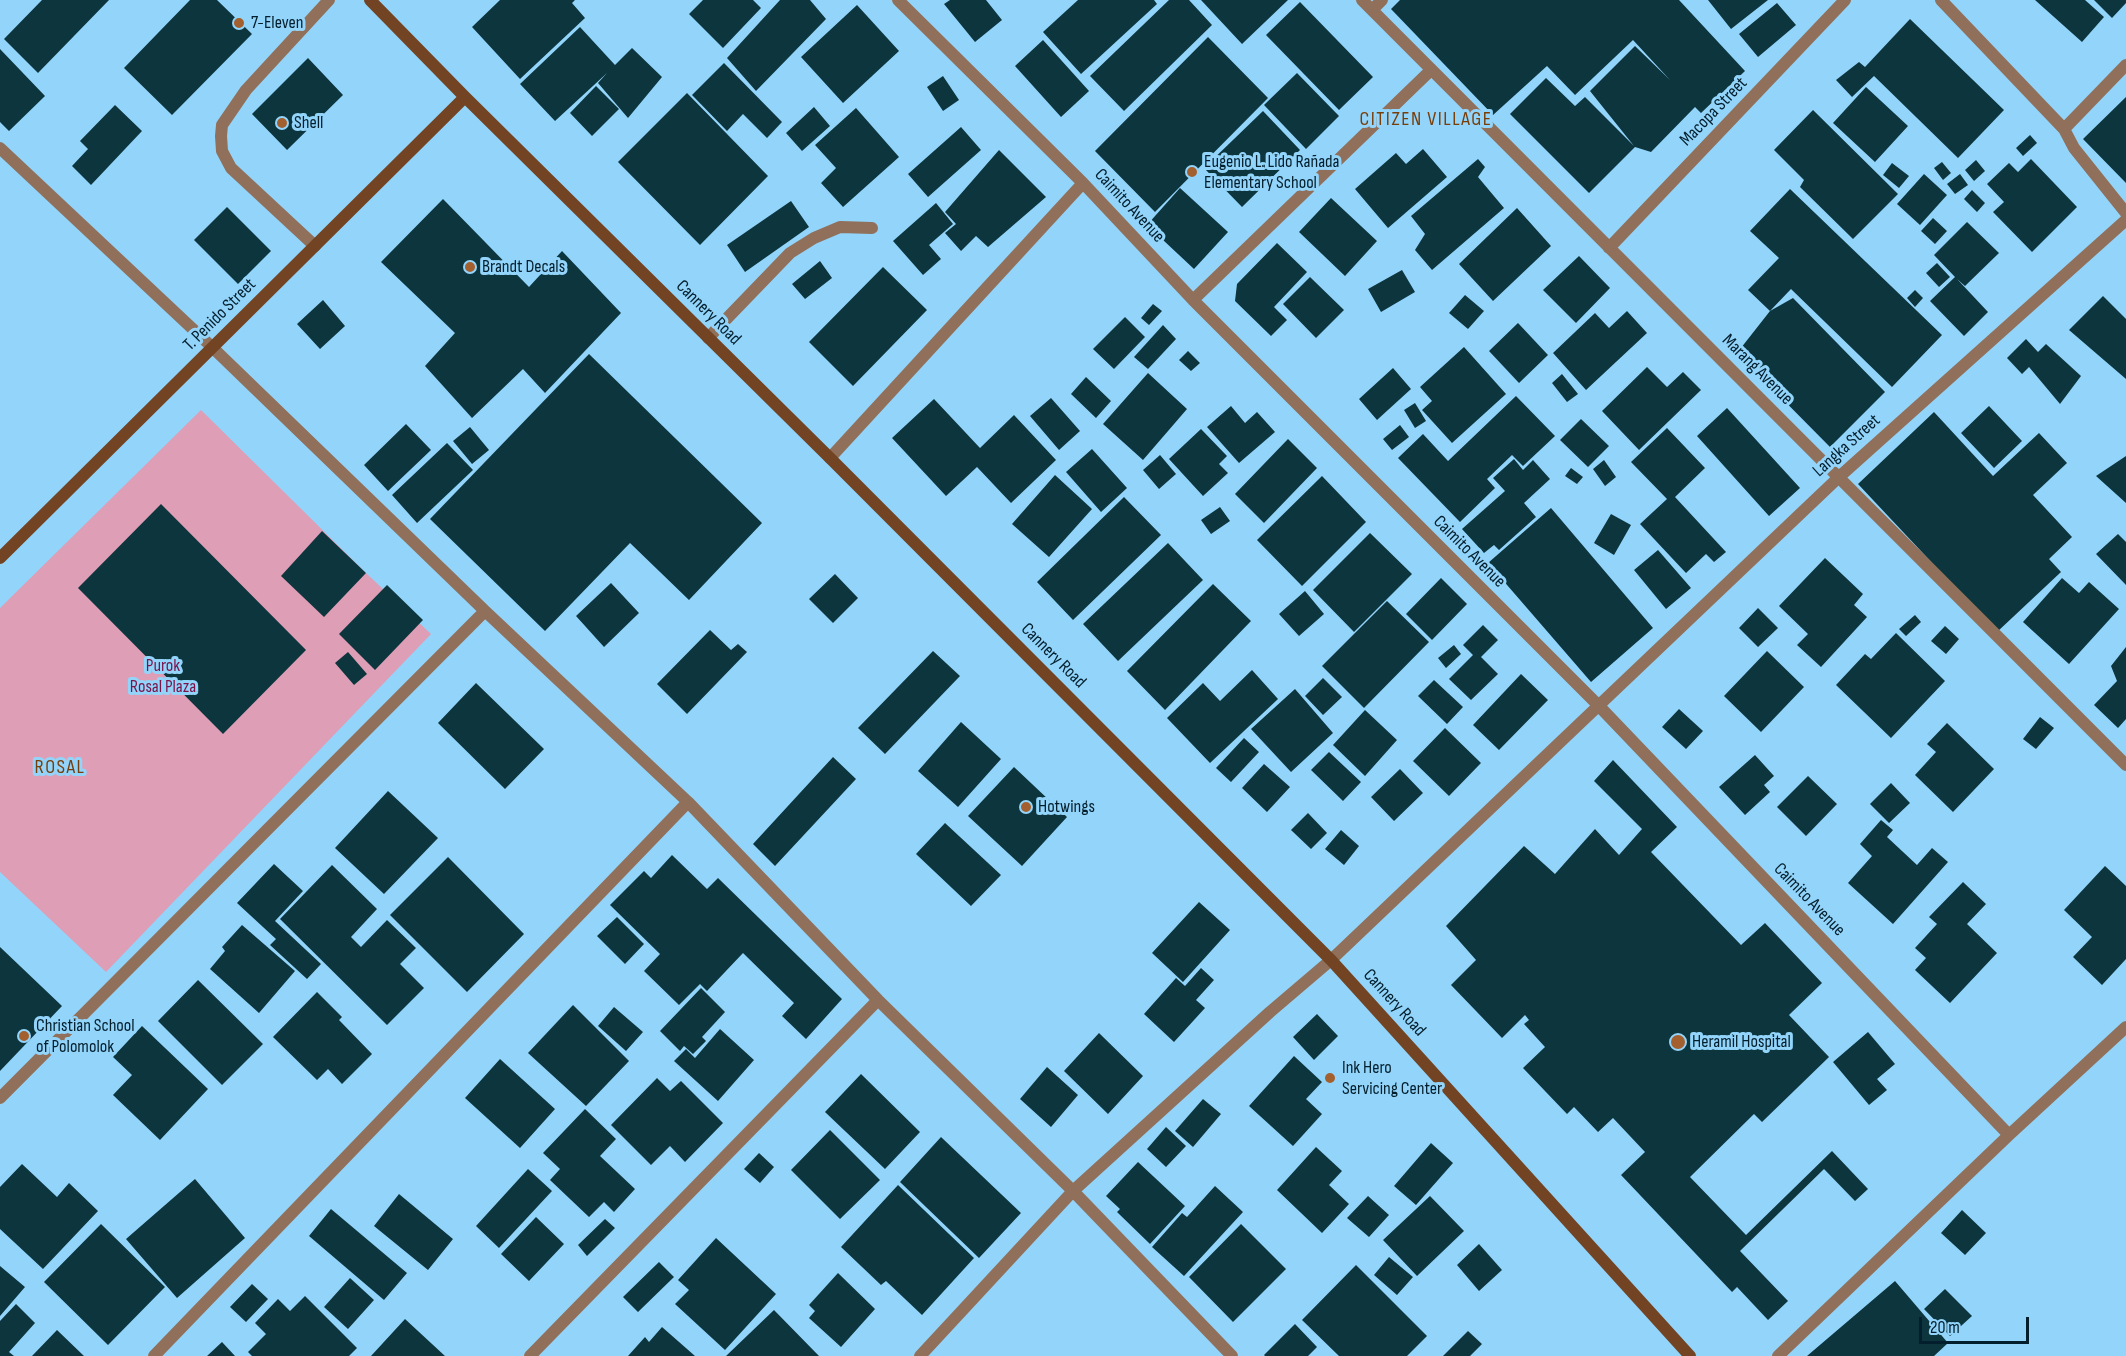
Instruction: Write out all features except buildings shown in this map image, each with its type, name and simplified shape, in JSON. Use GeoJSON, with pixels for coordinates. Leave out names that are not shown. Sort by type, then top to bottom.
{"type":"FeatureCollection","features":[{"type":"Feature","properties":{"kind":"main road","name":"Cannery Road"},"geometry":{"type":"LineString","coordinates":[[370,0],[1331,960],[1690,1356]]}},
{"type":"Feature","properties":{"kind":"main road","name":"T. Penido Street"},"geometry":{"type":"LineString","coordinates":[[0,558],[465,97]]}},
{"type":"Feature","properties":{"kind":"street"},"geometry":{"type":"LineString","coordinates":[[315,246],[231,168],[222,151],[221,136],[222,125],[246,90],[329,0]]}},
{"type":"Feature","properties":{"kind":"street","name":"Caimito Avenue"},"geometry":{"type":"LineString","coordinates":[[898,0],[1083,183],[1193,300],[1599,706],[2009,1135]]}},
{"type":"Feature","properties":{"kind":"street","name":"Marang Avenue"},"geometry":{"type":"LineString","coordinates":[[1362,0],[2126,765]]}},
{"type":"Feature","properties":{"kind":"street"},"geometry":{"type":"LineString","coordinates":[[1372,10],[1382,0]]}},
{"type":"Feature","properties":{"kind":"street","name":"Macopa Street"},"geometry":{"type":"LineString","coordinates":[[1609,248],[1845,0]]}},
{"type":"Feature","properties":{"kind":"street"},"geometry":{"type":"LineString","coordinates":[[1941,0],[2064,129],[2074,148],[2126,213]]}},
{"type":"Feature","properties":{"kind":"street"},"geometry":{"type":"LineString","coordinates":[[2064,129],[2126,65]]}},
{"type":"Feature","properties":{"kind":"street"},"geometry":{"type":"LineString","coordinates":[[1193,300],[1431,70]]}},
{"type":"Feature","properties":{"kind":"street"},"geometry":{"type":"LineString","coordinates":[[0,148],[688,802],[878,1000],[1073,1191],[1232,1356]]}},
{"type":"Feature","properties":{"kind":"street"},"geometry":{"type":"LineString","coordinates":[[830,458],[1083,183]]}},
{"type":"Feature","properties":{"kind":"street","name":"Langka Street"},"geometry":{"type":"LineString","coordinates":[[921,1356],[1073,1191],[1270,1012],[1331,960],[1839,477],[2126,220]]}},
{"type":"Feature","properties":{"kind":"street"},"geometry":{"type":"LineString","coordinates":[[708,338],[790,253],[814,238],[840,227],[872,228]]}},
{"type":"Feature","properties":{"kind":"street"},"geometry":{"type":"LineString","coordinates":[[0,1098],[485,610]]}},
{"type":"Feature","properties":{"kind":"street"},"geometry":{"type":"LineString","coordinates":[[154,1356],[688,802]]}},
{"type":"Feature","properties":{"kind":"street"},"geometry":{"type":"LineString","coordinates":[[530,1356],[878,1000]]}},
{"type":"Feature","properties":{"kind":"street"},"geometry":{"type":"LineString","coordinates":[[1778,1356],[2009,1135],[2126,1027]]}},
{"type":"Feature","properties":{"kind":"green space","name":"Purok Rosal Plaza"},"geometry":{"type":"Polygon","coordinates":[[[201,410],[431,634],[106,972],[0,872],[0,608],[201,410]]]}},
{"type":"Feature","properties":{"kind":"place","name":"7-Eleven"},"geometry":{"type":"Point","coordinates":[239,23]}},
{"type":"Feature","properties":{"kind":"place","name":"Shell"},"geometry":{"type":"Point","coordinates":[282,123]}},
{"type":"Feature","properties":{"kind":"place","name":"Eugenio L. Lido Rañada Elementary School"},"geometry":{"type":"Point","coordinates":[1192,172]}},
{"type":"Feature","properties":{"kind":"place","name":"Brandt Decals"},"geometry":{"type":"Point","coordinates":[470,267]}},
{"type":"Feature","properties":{"kind":"place","name":"Hotwings"},"geometry":{"type":"Point","coordinates":[1026,807]}},
{"type":"Feature","properties":{"kind":"place","name":"Christian School of Polomolok"},"geometry":{"type":"Point","coordinates":[24,1036]}},
{"type":"Feature","properties":{"kind":"place","name":"Heramil Hospital"},"geometry":{"type":"Point","coordinates":[1678,1042]}},
{"type":"Feature","properties":{"kind":"place","name":"Ink Hero Servicing Center"},"geometry":{"type":"Point","coordinates":[1330,1078]}},
{"type":"Feature","properties":{"kind":"district","name":"CITIZEN VILLAGE"},"geometry":{"type":"Point","coordinates":[1426,120]}},
{"type":"Feature","properties":{"kind":"district","name":"ROSAL"},"geometry":{"type":"Point","coordinates":[60,768]}}]}
